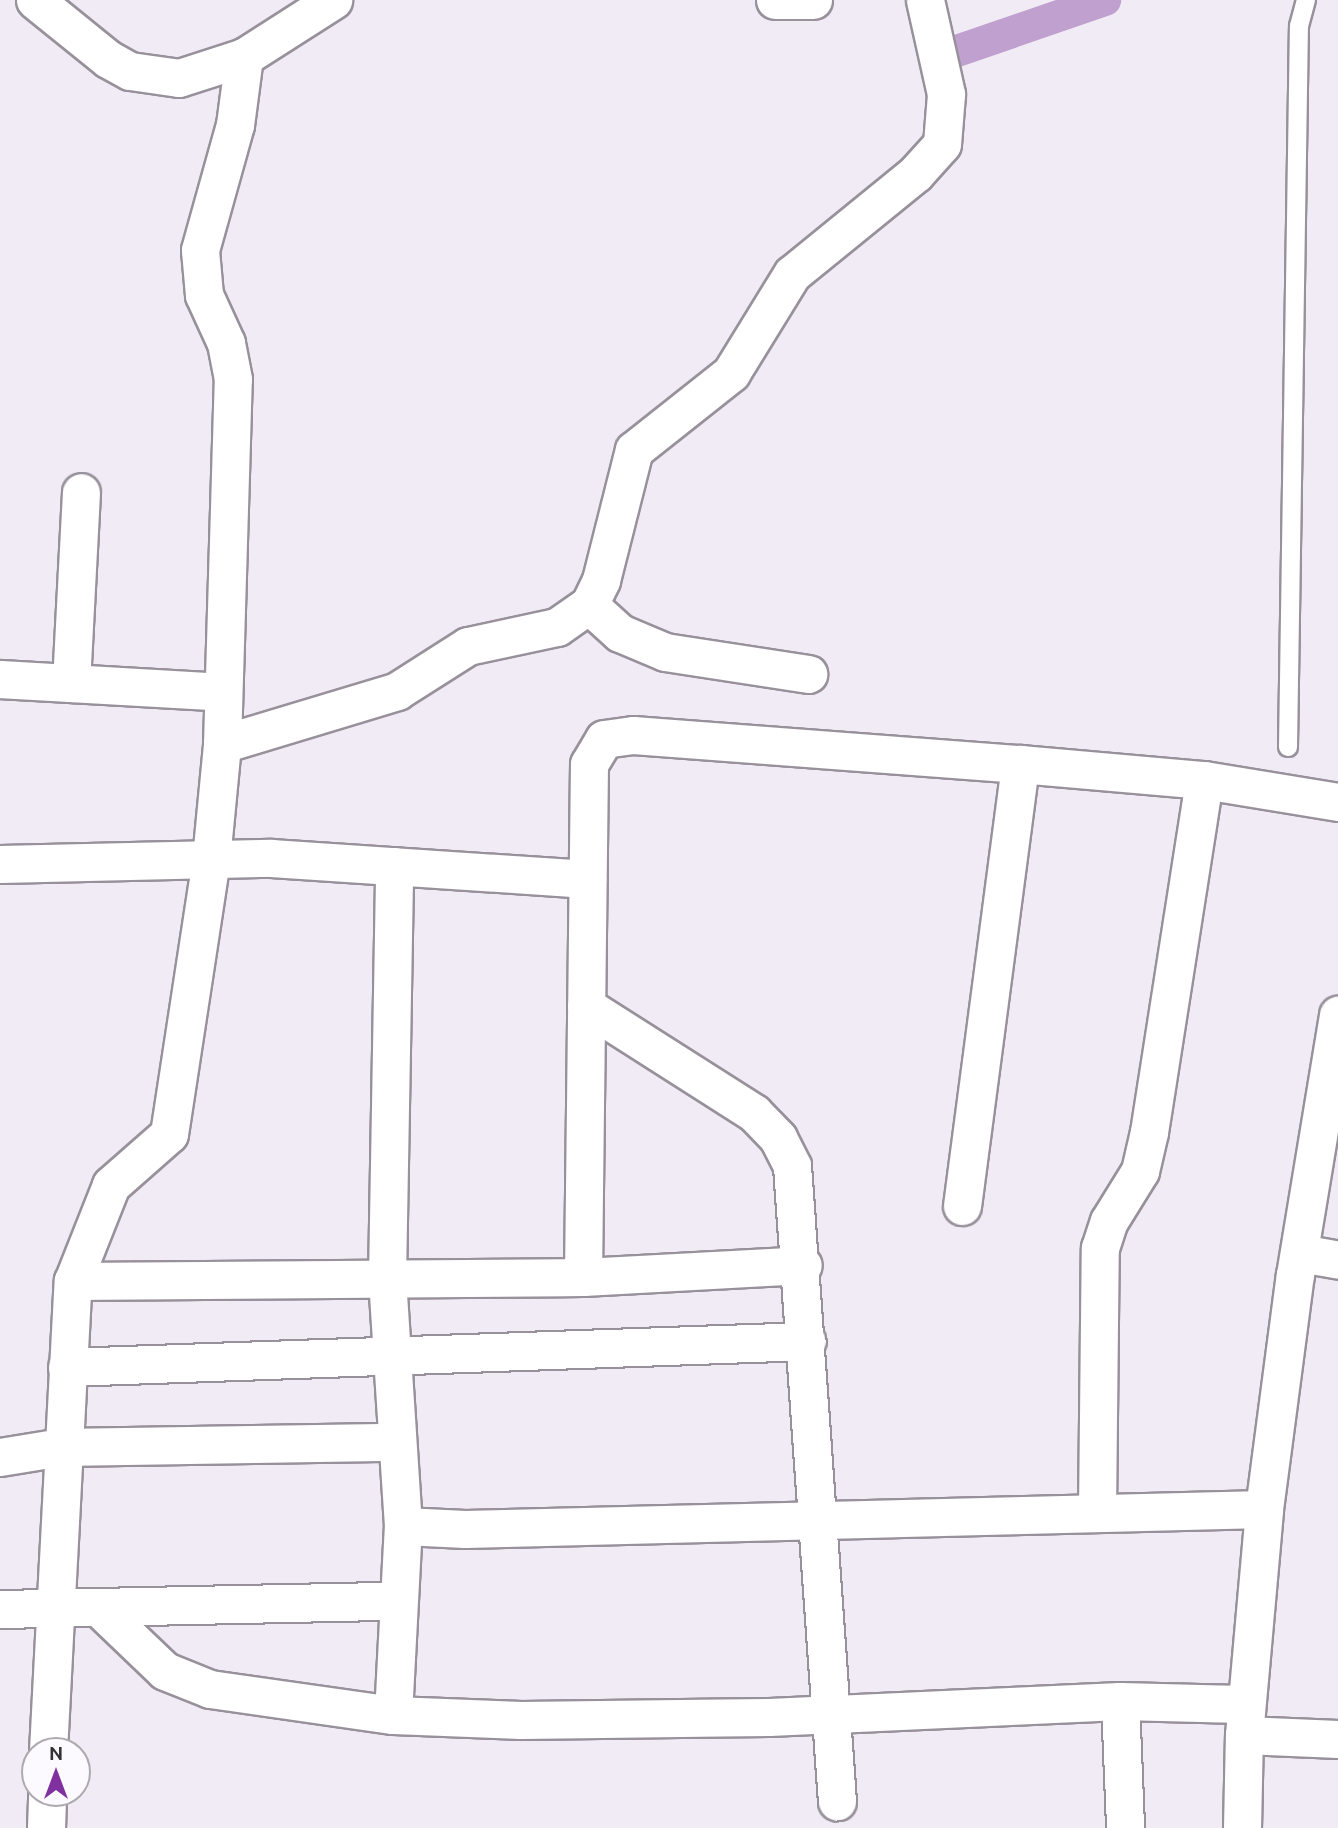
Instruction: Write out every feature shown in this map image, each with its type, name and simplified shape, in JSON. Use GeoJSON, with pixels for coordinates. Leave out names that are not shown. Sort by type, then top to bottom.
{"type":"FeatureCollection","features":[{"type":"Feature","properties":{"kind":"street"},"geometry":{"type":"LineString","coordinates":[[35,0],[130,71],[179,78],[244,57],[333,0]]}},
{"type":"Feature","properties":{"kind":"street"},"geometry":{"type":"LineString","coordinates":[[775,0],[813,0]]}},
{"type":"Feature","properties":{"kind":"street"},"geometry":{"type":"LineString","coordinates":[[222,744],[397,691],[468,646],[557,627],[589,605],[601,580],[634,450],[732,373],[792,274],[915,174],[942,144],[946,94],[925,0]]}},
{"type":"Feature","properties":{"kind":"street"},"geometry":{"type":"LineString","coordinates":[[49,1737],[61,1447],[74,1281],[111,1185],[169,1134],[211,859],[222,744],[233,379],[226,343],[204,295],[200,250],[235,125],[244,57]]}},
{"type":"Feature","properties":{"kind":"street"},"geometry":{"type":"LineString","coordinates":[[71,683],[81,492]]}},
{"type":"Feature","properties":{"kind":"street"},"geometry":{"type":"LineString","coordinates":[[589,605],[620,633],[666,652],[808,674]]}},
{"type":"Feature","properties":{"kind":"street"},"geometry":{"type":"LineString","coordinates":[[0,679],[223,692]]}},
{"type":"Feature","properties":{"kind":"street"},"geometry":{"type":"LineString","coordinates":[[583,1277],[589,764],[594,749],[617,734],[1204,780],[1338,802]]}},
{"type":"Feature","properties":{"kind":"street"},"geometry":{"type":"LineString","coordinates":[[962,1206],[1020,764]]}},
{"type":"Feature","properties":{"kind":"street"},"geometry":{"type":"LineString","coordinates":[[1097,1513],[1100,1248],[1140,1171],[1149,1132],[1204,780]]}},
{"type":"Feature","properties":{"kind":"street"},"geometry":{"type":"LineString","coordinates":[[0,864],[211,859],[394,866],[587,879]]}},
{"type":"Feature","properties":{"kind":"street"},"geometry":{"type":"LineString","coordinates":[[393,1715],[403,1526],[387,1279],[394,866]]}},
{"type":"Feature","properties":{"kind":"street"},"geometry":{"type":"LineString","coordinates":[[586,1006],[754,1113],[778,1138],[792,1166],[803,1265],[837,1801]]}},
{"type":"Feature","properties":{"kind":"street"},"geometry":{"type":"LineString","coordinates":[[1242,1828],[1245,1720],[1264,1509],[1300,1253],[1338,1015]]}},
{"type":"Feature","properties":{"kind":"street"},"geometry":{"type":"LineString","coordinates":[[1300,1253],[1338,1260]]}},
{"type":"Feature","properties":{"kind":"street"},"geometry":{"type":"LineString","coordinates":[[74,1281],[583,1277],[803,1265]]}},
{"type":"Feature","properties":{"kind":"street"},"geometry":{"type":"LineString","coordinates":[[67,1367],[392,1359],[807,1341]]}},
{"type":"Feature","properties":{"kind":"street"},"geometry":{"type":"LineString","coordinates":[[0,1457],[61,1447],[397,1441]]}},
{"type":"Feature","properties":{"kind":"street"},"geometry":{"type":"LineString","coordinates":[[403,1526],[818,1520],[1264,1509]]}},
{"type":"Feature","properties":{"kind":"street"},"geometry":{"type":"LineString","coordinates":[[0,1609],[398,1601]]}},
{"type":"Feature","properties":{"kind":"street"},"geometry":{"type":"LineString","coordinates":[[99,1608],[165,1671],[210,1689],[393,1715],[521,1720],[769,1717],[832,1711],[1121,1701],[1245,1720],[1338,1739]]}},
{"type":"Feature","properties":{"kind":"street"},"geometry":{"type":"LineString","coordinates":[[1121,1701],[1125,1828]]}},
{"type":"Feature","properties":{"kind":"street"},"geometry":{"type":"LineString","coordinates":[[46,1828],[47,1807]]}},
{"type":"Feature","properties":{"kind":"lane"},"geometry":{"type":"LineString","coordinates":[[1288,747],[1299,40],[1306,0]]}},
{"type":"Feature","properties":{"kind":"waterway"},"geometry":{"type":"LineString","coordinates":[[954,52],[1105,0]]}}]}
